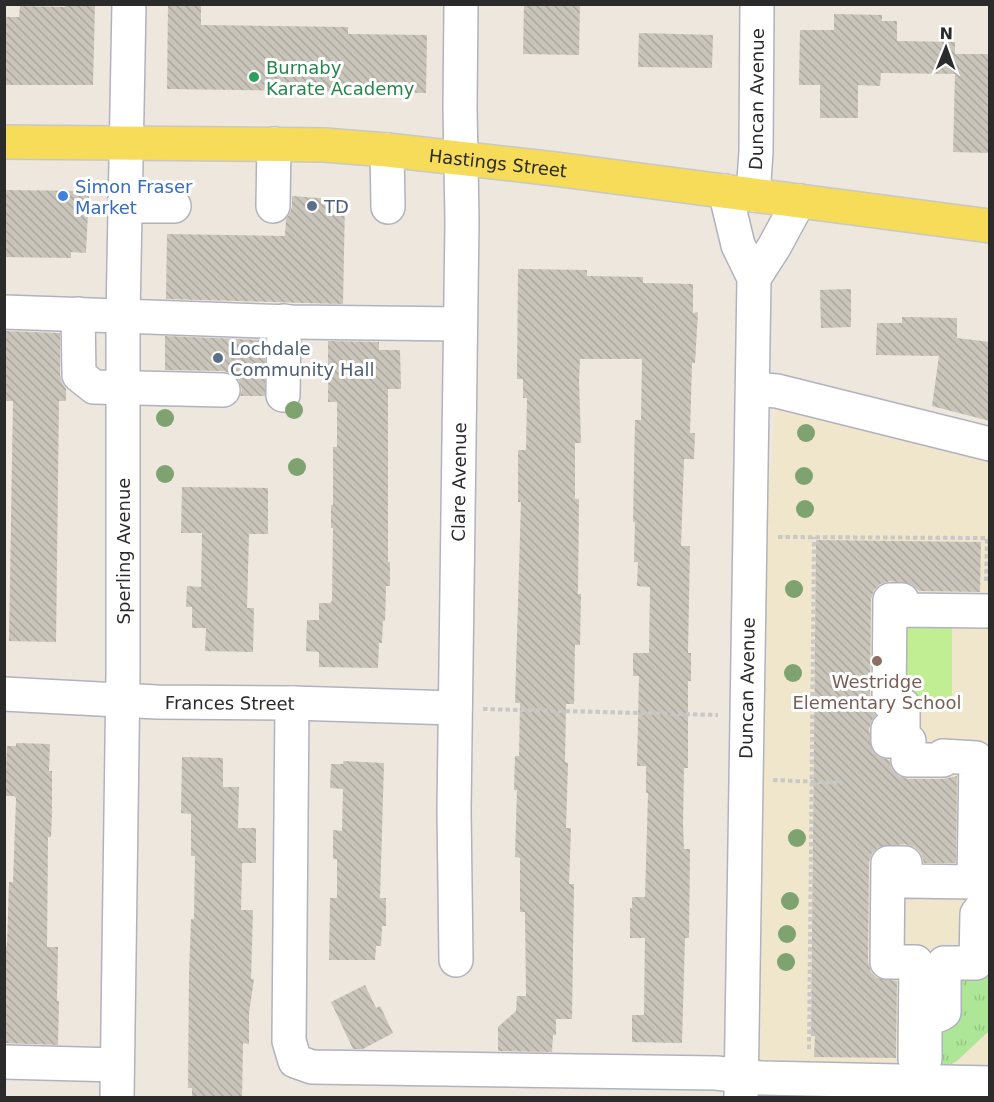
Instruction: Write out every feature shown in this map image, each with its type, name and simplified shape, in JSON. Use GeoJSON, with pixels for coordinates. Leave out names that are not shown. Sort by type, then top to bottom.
{"type":"FeatureCollection","features":[{"type":"Feature","properties":{"kind":"main road","name":"Hastings Street"},"geometry":{"type":"LineString","coordinates":[[4,142],[324,145],[387,150],[990,226]]}},
{"type":"Feature","properties":{"kind":"street","name":"Sperling Avenue"},"geometry":{"type":"LineString","coordinates":[[117,1098],[122,699],[123,316],[129,4]]}},
{"type":"Feature","properties":{"kind":"street","name":"Clare Avenue"},"geometry":{"type":"LineString","coordinates":[[456,960],[455,708],[462,221],[461,4]]}},
{"type":"Feature","properties":{"kind":"street","name":"Duncan Avenue"},"geometry":{"type":"LineString","coordinates":[[741,1087],[754,279],[738,245],[739,193],[756,152],[757,4]]}},
{"type":"Feature","properties":{"kind":"street"},"geometry":{"type":"LineString","coordinates":[[273,206],[274,144]]}},
{"type":"Feature","properties":{"kind":"street"},"geometry":{"type":"LineString","coordinates":[[387,150],[388,207]]}},
{"type":"Feature","properties":{"kind":"street"},"geometry":{"type":"LineString","coordinates":[[754,279],[799,201]]}},
{"type":"Feature","properties":{"kind":"street"},"geometry":{"type":"LineString","coordinates":[[125,206],[174,206]]}},
{"type":"Feature","properties":{"kind":"street"},"geometry":{"type":"LineString","coordinates":[[4,312],[460,324]]}},
{"type":"Feature","properties":{"kind":"street"},"geometry":{"type":"LineString","coordinates":[[78,314],[79,375],[94,387],[223,390]]}},
{"type":"Feature","properties":{"kind":"street"},"geometry":{"type":"LineString","coordinates":[[283,395],[284,321]]}},
{"type":"Feature","properties":{"kind":"street"},"geometry":{"type":"LineString","coordinates":[[753,389],[777,391],[990,444]]}},
{"type":"Feature","properties":{"kind":"street"},"geometry":{"type":"LineString","coordinates":[[988,611],[903,610],[902,600],[890,600],[889,703],[903,705],[903,729],[888,729],[888,741],[909,741],[908,760],[943,760],[943,756],[976,758],[974,882],[905,881],[905,863],[888,863],[887,962],[916,962],[915,1059],[925,1059],[925,1021],[930,1017],[938,1017],[944,1012],[944,963],[976,963],[977,914],[986,902],[990,902]]}},
{"type":"Feature","properties":{"kind":"street","name":"Frances Street"},"geometry":{"type":"LineString","coordinates":[[4,694],[172,702],[455,708]]}},
{"type":"Feature","properties":{"kind":"street"},"geometry":{"type":"LineString","coordinates":[[292,703],[289,1041],[295,1061],[312,1067],[704,1073],[741,1087],[760,1078],[990,1083]]}},
{"type":"Feature","properties":{"kind":"street"},"geometry":{"type":"LineString","coordinates":[[4,1062],[117,1065]]}},
{"type":"Feature","properties":{"kind":"path"},"geometry":{"type":"LineString","coordinates":[[774,537],[987,538],[988,611]]}},
{"type":"Feature","properties":{"kind":"path"},"geometry":{"type":"LineString","coordinates":[[809,1051],[814,537]]}},
{"type":"Feature","properties":{"kind":"path"},"geometry":{"type":"LineString","coordinates":[[455,708],[720,715]]}},
{"type":"Feature","properties":{"kind":"path"},"geometry":{"type":"LineString","coordinates":[[773,780],[843,783]]}},
{"type":"Feature","properties":{"kind":"shaded area","name":"Westridge Elementary School"},"geometry":{"type":"Polygon","coordinates":[[[777,391],[989,444],[990,1083],[760,1078],[767,512],[777,391]]]}},
{"type":"Feature","properties":{"kind":"green space"},"geometry":{"type":"Polygon","coordinates":[[[903,621],[952,621],[952,705],[903,705],[903,621]]]}},
{"type":"Feature","properties":{"kind":"green space"},"geometry":{"type":"Polygon","coordinates":[[[989,902],[989,1031],[958,1060],[944,1069],[925,1072],[944,963],[976,963],[989,902]]]}},
{"type":"Feature","properties":{"kind":"building"},"geometry":{"type":"Polygon","coordinates":[[[65,4],[95,4],[93,85],[4,85],[4,17],[19,17],[20,6],[65,7],[65,4]]]}},
{"type":"Feature","properties":{"kind":"building"},"geometry":{"type":"Polygon","coordinates":[[[168,4],[201,4],[201,25],[348,27],[348,34],[427,35],[426,93],[167,89],[168,4]]]}},
{"type":"Feature","properties":{"kind":"building"},"geometry":{"type":"Polygon","coordinates":[[[524,4],[580,4],[579,55],[523,54],[524,4]]]}},
{"type":"Feature","properties":{"kind":"building"},"geometry":{"type":"Polygon","coordinates":[[[834,14],[882,15],[882,21],[897,21],[897,41],[955,42],[955,54],[990,54],[990,153],[953,152],[955,74],[881,73],[880,86],[858,85],[858,118],[820,118],[820,85],[799,85],[800,30],[834,30],[834,14]]]}},
{"type":"Feature","properties":{"kind":"building"},"geometry":{"type":"Polygon","coordinates":[[[639,33],[713,35],[712,68],[638,67],[639,33]]]}},
{"type":"Feature","properties":{"kind":"building"},"geometry":{"type":"Polygon","coordinates":[[[4,190],[89,191],[86,253],[71,252],[71,258],[4,257],[4,190]]]}},
{"type":"Feature","properties":{"kind":"building"},"geometry":{"type":"Polygon","coordinates":[[[292,196],[345,200],[343,304],[166,299],[167,234],[285,236],[286,219],[292,207],[292,196]]]}},
{"type":"Feature","properties":{"kind":"building"},"geometry":{"type":"Polygon","coordinates":[[[518,269],[587,270],[587,276],[643,277],[643,283],[693,284],[693,313],[698,312],[695,363],[692,363],[690,433],[695,433],[694,459],[684,459],[681,546],[690,546],[688,653],[691,653],[691,681],[688,681],[688,768],[684,768],[683,823],[684,849],[690,849],[689,938],[685,938],[682,1043],[632,1042],[632,1015],[644,1015],[645,938],[630,938],[630,908],[632,908],[632,897],[645,897],[648,793],[646,793],[646,766],[637,766],[639,676],[633,676],[633,653],[649,653],[650,587],[637,586],[638,562],[634,562],[635,522],[633,522],[635,420],[641,420],[642,359],[580,359],[581,443],[575,443],[575,499],[579,499],[580,645],[575,645],[574,704],[566,704],[565,762],[568,763],[566,828],[571,828],[569,884],[574,884],[572,1019],[556,1019],[556,1035],[553,1035],[552,1052],[498,1051],[498,1027],[516,1011],[517,996],[526,996],[525,912],[520,912],[520,858],[515,857],[517,790],[514,790],[515,756],[519,756],[520,703],[515,703],[521,502],[518,502],[518,450],[526,450],[527,398],[523,398],[523,379],[517,379],[518,269]]]}},
{"type":"Feature","properties":{"kind":"building"},"geometry":{"type":"Polygon","coordinates":[[[851,289],[851,327],[821,328],[820,290],[851,289]]]}},
{"type":"Feature","properties":{"kind":"building"},"geometry":{"type":"Polygon","coordinates":[[[902,317],[957,318],[957,338],[990,342],[990,421],[932,406],[939,356],[876,355],[877,323],[902,323],[902,317]]]}},
{"type":"Feature","properties":{"kind":"building"},"geometry":{"type":"Polygon","coordinates":[[[4,331],[60,333],[60,375],[66,389],[66,401],[59,401],[56,642],[9,641],[13,401],[4,401],[4,331]]]}},
{"type":"Feature","properties":{"kind":"building","name":"Lochdale Community Hall"},"geometry":{"type":"Polygon","coordinates":[[[165,336],[265,340],[265,396],[240,396],[242,390],[239,381],[232,374],[224,371],[165,370],[165,336]]]}},
{"type":"Feature","properties":{"kind":"building"},"geometry":{"type":"Polygon","coordinates":[[[328,341],[379,342],[379,350],[400,350],[401,389],[388,389],[390,586],[386,586],[385,621],[383,621],[382,643],[379,643],[378,668],[319,667],[319,652],[306,651],[307,620],[319,620],[319,603],[331,603],[332,599],[331,505],[333,505],[333,447],[337,447],[337,402],[328,402],[328,341]]]}},
{"type":"Feature","properties":{"kind":"building"},"geometry":{"type":"Polygon","coordinates":[[[182,487],[268,488],[268,534],[249,534],[247,608],[254,608],[253,652],[205,651],[206,628],[192,628],[192,607],[186,607],[187,586],[201,587],[202,533],[181,533],[182,487]]]}},
{"type":"Feature","properties":{"kind":"building"},"geometry":{"type":"Polygon","coordinates":[[[816,540],[981,542],[980,592],[919,591],[911,584],[890,581],[880,584],[874,590],[871,599],[870,703],[876,716],[869,729],[872,750],[879,757],[889,760],[892,769],[899,776],[908,779],[943,779],[957,776],[956,863],[924,863],[921,853],[915,847],[905,844],[879,847],[872,853],[869,862],[868,962],[871,972],[877,978],[897,981],[896,1058],[814,1057],[815,1036],[811,1036],[816,540]]]}},
{"type":"Feature","properties":{"kind":"building"},"geometry":{"type":"Polygon","coordinates":[[[16,743],[50,744],[52,812],[51,837],[48,837],[47,947],[58,947],[58,1045],[4,1043],[4,946],[7,946],[9,882],[13,882],[16,798],[4,796],[4,769],[6,769],[7,746],[16,746],[16,743]]]}},
{"type":"Feature","properties":{"kind":"building"},"geometry":{"type":"Polygon","coordinates":[[[182,757],[223,758],[223,787],[239,787],[238,828],[256,828],[256,863],[242,863],[241,910],[253,910],[251,979],[254,979],[249,1013],[249,1044],[243,1043],[242,1098],[192,1098],[192,1088],[188,1088],[189,975],[191,919],[194,919],[195,856],[191,856],[191,814],[181,813],[182,757]]]}},
{"type":"Feature","properties":{"kind":"building"},"geometry":{"type":"Polygon","coordinates":[[[343,761],[384,763],[380,898],[386,898],[386,926],[382,926],[381,946],[376,946],[375,960],[329,960],[330,898],[337,898],[337,859],[333,859],[333,830],[342,831],[343,789],[330,788],[331,764],[343,764],[343,761]]]}},
{"type":"Feature","properties":{"kind":"building"},"geometry":{"type":"Polygon","coordinates":[[[365,985],[376,1008],[380,1006],[393,1033],[363,1049],[353,1049],[331,1002],[365,985]]]}},
{"type":"Feature","properties":{"kind":"place","name":"Burnaby Karate Academy"},"geometry":{"type":"Point","coordinates":[254,77]}},
{"type":"Feature","properties":{"kind":"place","name":"Simon Fraser Market"},"geometry":{"type":"Point","coordinates":[63,196]}},
{"type":"Feature","properties":{"kind":"place","name":"TD"},"geometry":{"type":"Point","coordinates":[312,206]}},
{"type":"Feature","properties":{"kind":"place","name":"Lochdale Community Hall"},"geometry":{"type":"Point","coordinates":[218,358]}},
{"type":"Feature","properties":{"kind":"place","name":"Westridge Elementary School"},"geometry":{"type":"Point","coordinates":[877,661]}}]}
